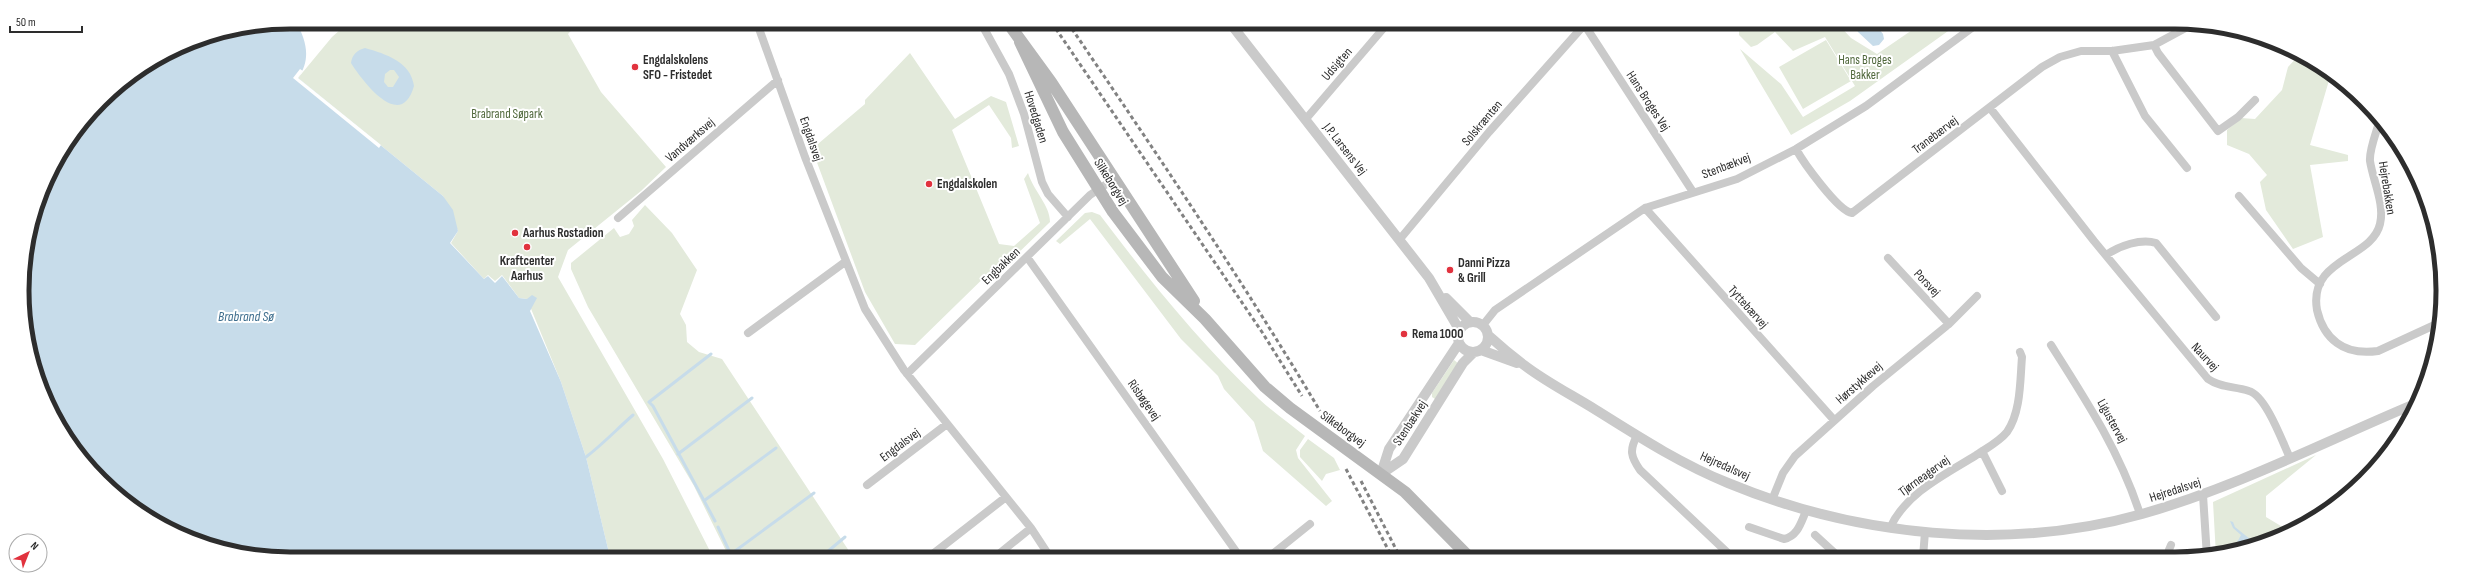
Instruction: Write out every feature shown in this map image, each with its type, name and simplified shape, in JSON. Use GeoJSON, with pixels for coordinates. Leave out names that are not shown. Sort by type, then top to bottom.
{"type":"FeatureCollection","features":[{"type":"Feature","properties":{"kind":"main road","name":"Silkeborgvej"},"geometry":{"type":"LineString","coordinates":[[1012,29],[1050,82],[1205,319]]}},
{"type":"Feature","properties":{"kind":"main road","name":"Silkeborgvej"},"geometry":{"type":"LineString","coordinates":[[1020,42],[1063,132],[1133,240],[1162,277],[1205,319],[1265,387],[1290,408],[1382,474],[1429,514],[1464,552]]}},
{"type":"Feature","properties":{"kind":"street","name":"Engdalsvej"},"geometry":{"type":"LineString","coordinates":[[759,29],[845,262],[865,309],[881,338],[907,374],[1031,528],[1047,552]]}},
{"type":"Feature","properties":{"kind":"street","name":"Hovedgaden"},"geometry":{"type":"LineString","coordinates":[[984,29],[1009,74],[1024,114],[1042,182],[1048,194],[1068,217]]}},
{"type":"Feature","properties":{"kind":"street","name":"J.P. Larsens Vej"},"geometry":{"type":"LineString","coordinates":[[1235,29],[1400,239],[1439,292],[1460,331]]}},
{"type":"Feature","properties":{"kind":"street","name":"Udsigten"},"geometry":{"type":"LineString","coordinates":[[1305,120],[1383,29]]}},
{"type":"Feature","properties":{"kind":"street","name":"Solskrænten"},"geometry":{"type":"LineString","coordinates":[[1400,239],[1489,132],[1580,29]]}},
{"type":"Feature","properties":{"kind":"street","name":"Hans Broges Vej"},"geometry":{"type":"LineString","coordinates":[[1587,29],[1693,192]]}},
{"type":"Feature","properties":{"kind":"street","name":"Stenbækvej"},"geometry":{"type":"LineString","coordinates":[[1483,325],[1495,310],[1645,208],[1737,179],[1796,149],[1866,106],[1970,29]]}},
{"type":"Feature","properties":{"kind":"street","name":"Tranebærvej"},"geometry":{"type":"LineString","coordinates":[[1796,149],[1803,162],[1841,206],[1852,213],[2042,67],[2060,58],[2081,51],[2112,51],[2154,45],[2183,30]]}},
{"type":"Feature","properties":{"kind":"street"},"geometry":{"type":"LineString","coordinates":[[2154,45],[2158,53],[2218,131],[2238,117],[2255,100]]}},
{"type":"Feature","properties":{"kind":"street"},"geometry":{"type":"LineString","coordinates":[[2112,51],[2145,116],[2187,168]]}},
{"type":"Feature","properties":{"kind":"street","name":"Vandværksvej"},"geometry":{"type":"LineString","coordinates":[[618,218],[778,80]]}},
{"type":"Feature","properties":{"kind":"street","name":"Naurvej"},"geometry":{"type":"LineString","coordinates":[[1990,108],[2106,255],[2208,379],[2218,386],[2248,390],[2262,400],[2290,458]]}},
{"type":"Feature","properties":{"kind":"street","name":"Hejrebakken"},"geometry":{"type":"LineString","coordinates":[[2378,127],[2370,159],[2380,206],[2380,225],[2370,240],[2331,268],[2320,284],[2317,294],[2318,317],[2330,337],[2347,348],[2357,352],[2378,351],[2434,325]]}},
{"type":"Feature","properties":{"kind":"street","name":"Engbakken"},"geometry":{"type":"LineString","coordinates":[[907,374],[1068,217],[1099,189],[1114,179]]}},
{"type":"Feature","properties":{"kind":"street"},"geometry":{"type":"LineString","coordinates":[[2239,196],[2301,268],[2320,284]]}},
{"type":"Feature","properties":{"kind":"street","name":"Tyttebærvej"},"geometry":{"type":"LineString","coordinates":[[1645,208],[1834,420]]}},
{"type":"Feature","properties":{"kind":"street"},"geometry":{"type":"LineString","coordinates":[[2106,255],[2113,250],[2144,241],[2156,243],[2216,317]]}},
{"type":"Feature","properties":{"kind":"street","name":"Risbøgevej"},"geometry":{"type":"LineString","coordinates":[[1028,257],[1236,552]]}},
{"type":"Feature","properties":{"kind":"street","name":"Porsvej"},"geometry":{"type":"LineString","coordinates":[[1888,258],[1949,324]]}},
{"type":"Feature","properties":{"kind":"street"},"geometry":{"type":"LineString","coordinates":[[748,333],[845,262]]}},
{"type":"Feature","properties":{"kind":"street","name":"J.P. Larsens Vej"},"geometry":{"type":"LineString","coordinates":[[1439,292],[1470,322]]}},
{"type":"Feature","properties":{"kind":"street","name":"Hørstykkevej"},"geometry":{"type":"LineString","coordinates":[[1772,500],[1787,464],[1834,420],[1949,324],[1977,296]]}},
{"type":"Feature","properties":{"kind":"street"},"geometry":{"type":"LineString","coordinates":[[1470,322],[1483,325],[1489,336],[1487,344],[1477,351],[1464,349],[1459,343],[1460,331],[1470,322]]}},
{"type":"Feature","properties":{"kind":"street","name":"Hejredalsvej"},"geometry":{"type":"LineString","coordinates":[[1489,336],[1525,366],[1637,436],[1701,471],[1772,500],[1806,511],[1890,528],[1925,532],[2002,534],[2051,531],[2140,514],[2203,495],[2409,407]]}},
{"type":"Feature","properties":{"kind":"street","name":"Stenbækvej"},"geometry":{"type":"LineString","coordinates":[[1382,474],[1389,449],[1459,343]]}},
{"type":"Feature","properties":{"kind":"street","name":"Ligustervej"},"geometry":{"type":"LineString","coordinates":[[2051,345],[2112,444],[2131,486],[2140,514]]}},
{"type":"Feature","properties":{"kind":"street","name":"Stenbækvej"},"geometry":{"type":"LineString","coordinates":[[1382,474],[1403,459],[1464,363],[1477,351]]}},
{"type":"Feature","properties":{"kind":"street","name":"Hejredalsvej"},"geometry":{"type":"LineString","coordinates":[[1477,351],[1525,366]]}},
{"type":"Feature","properties":{"kind":"street","name":"Tjørneagervej"},"geometry":{"type":"LineString","coordinates":[[1890,528],[1897,512],[1907,502],[1941,477],[1982,451],[2006,432],[2014,417],[2022,357],[2020,352]]}},
{"type":"Feature","properties":{"kind":"street","name":"Engdalsvej"},"geometry":{"type":"LineString","coordinates":[[867,485],[947,424]]}},
{"type":"Feature","properties":{"kind":"street"},"geometry":{"type":"LineString","coordinates":[[1637,436],[1630,454],[1640,470],[1727,552]]}},
{"type":"Feature","properties":{"kind":"street"},"geometry":{"type":"LineString","coordinates":[[1982,451],[2002,491]]}},
{"type":"Feature","properties":{"kind":"street"},"geometry":{"type":"LineString","coordinates":[[2203,495],[2207,550]]}},
{"type":"Feature","properties":{"kind":"street"},"geometry":{"type":"LineString","coordinates":[[935,552],[1006,497]]}},
{"type":"Feature","properties":{"kind":"street"},"geometry":{"type":"LineString","coordinates":[[1749,527],[1784,539],[1796,532],[1806,511]]}},
{"type":"Feature","properties":{"kind":"street"},"geometry":{"type":"LineString","coordinates":[[1274,552],[1310,524]]}},
{"type":"Feature","properties":{"kind":"street"},"geometry":{"type":"LineString","coordinates":[[1001,552],[1031,528]]}},
{"type":"Feature","properties":{"kind":"street"},"geometry":{"type":"LineString","coordinates":[[1923,552],[1925,532]]}},
{"type":"Feature","properties":{"kind":"street"},"geometry":{"type":"LineString","coordinates":[[1815,535],[1834,552]]}},
{"type":"Feature","properties":{"kind":"street"},"geometry":{"type":"LineString","coordinates":[[2168,552],[2171,545]]}},
{"type":"Feature","properties":{"kind":"green space","name":"Brabrand Søpark"},"geometry":{"type":"Polygon","coordinates":[[[341,29],[573,29],[568,34],[601,92],[666,167],[641,191],[568,250],[558,277],[663,459],[710,552],[609,552],[586,457],[561,382],[527,299],[519,298],[502,275],[495,281],[488,275],[484,279],[451,243],[458,231],[443,196],[298,78],[332,37],[341,29]]]}},
{"type":"Feature","properties":{"kind":"green space","name":"Hans Broges Bakker"},"geometry":{"type":"Polygon","coordinates":[[[1742,29],[1843,29],[1851,38],[1877,54],[1914,29],[1951,29],[1850,101],[1791,135],[1740,49],[1781,84],[1803,117],[1855,86],[1825,37],[1793,51],[1775,32],[1757,45],[1751,47],[1739,35],[1739,31],[1742,29]]]}},
{"type":"Feature","properties":{"kind":"green space"},"geometry":{"type":"Polygon","coordinates":[[[1826,40],[1851,81],[1803,109],[1779,67],[1826,40]]]}},
{"type":"Feature","properties":{"kind":"green space","name":"Engdalskolen"},"geometry":{"type":"Polygon","coordinates":[[[910,53],[955,119],[991,96],[1006,102],[1019,146],[1012,148],[1011,138],[989,105],[952,130],[999,244],[1014,246],[1040,223],[1024,179],[1028,173],[1045,204],[1050,222],[1008,263],[1000,262],[915,345],[895,344],[865,292],[812,149],[865,104],[865,100],[910,53]]]}},
{"type":"Feature","properties":{"kind":"green space"},"geometry":{"type":"Polygon","coordinates":[[[2295,59],[2329,80],[2310,145],[2348,155],[2348,161],[2310,165],[2323,237],[2293,249],[2266,210],[2260,182],[2267,175],[2249,154],[2227,145],[2227,130],[2241,118],[2255,119],[2282,90],[2288,67],[2295,59]]]}},
{"type":"Feature","properties":{"kind":"green space"},"geometry":{"type":"Polygon","coordinates":[[[645,205],[672,233],[697,270],[680,314],[686,325],[687,342],[699,352],[722,359],[850,552],[727,552],[694,486],[588,307],[571,269],[571,263],[614,228],[620,237],[629,234],[634,226],[632,220],[645,205]]]}},
{"type":"Feature","properties":{"kind":"green space"},"geometry":{"type":"Polygon","coordinates":[[[1092,212],[1100,215],[1156,287],[1216,356],[1259,399],[1305,436],[1296,450],[1298,458],[1332,501],[1326,506],[1263,451],[1254,422],[1224,389],[1218,376],[1181,339],[1090,219],[1060,244],[1056,241],[1085,213],[1092,212]]]}},
{"type":"Feature","properties":{"kind":"green space"},"geometry":{"type":"Polygon","coordinates":[[[1454,360],[1459,364],[1435,399],[1432,397],[1432,393],[1454,360]]]}},
{"type":"Feature","properties":{"kind":"green space"},"geometry":{"type":"Polygon","coordinates":[[[1308,439],[1334,458],[1340,470],[1326,474],[1322,481],[1300,457],[1300,450],[1308,439]]]}},
{"type":"Feature","properties":{"kind":"green space"},"geometry":{"type":"Polygon","coordinates":[[[2316,455],[2266,496],[2266,517],[2284,528],[2275,532],[2242,543],[2216,549],[2213,502],[2316,455]]]}},
{"type":"Feature","properties":{"kind":"water","name":"Brabrand Sø"},"geometry":{"type":"Polygon","coordinates":[[[300,29],[305,43],[306,57],[305,64],[298,78],[443,196],[453,210],[458,231],[450,243],[484,279],[488,276],[495,283],[502,276],[519,298],[527,299],[532,295],[537,298],[530,311],[561,382],[586,457],[609,552],[290,552],[256,550],[206,538],[160,517],[131,498],[118,487],[83,450],[73,436],[56,406],[43,375],[38,358],[31,325],[29,290],[31,256],[43,206],[64,160],[83,131],[118,94],[145,73],[160,64],[190,49],[239,34],[256,31],[300,29]]]}},
{"type":"Feature","properties":{"kind":"water"},"geometry":{"type":"Polygon","coordinates":[[[1856,29],[1879,29],[1883,34],[1884,39],[1879,45],[1873,46],[1856,29]]]}},
{"type":"Feature","properties":{"kind":"water"},"geometry":{"type":"Polygon","coordinates":[[[365,48],[389,56],[403,65],[412,78],[414,86],[408,99],[400,104],[392,104],[382,99],[373,91],[351,63],[354,55],[365,48]],[[390,70],[385,74],[384,82],[388,87],[393,87],[399,77],[394,70],[390,70]]]}},
{"type":"Feature","properties":{"kind":"water"},"geometry":{"type":"Polygon","coordinates":[[[2230,521],[2233,522],[2235,527],[2250,539],[2250,541],[2236,545],[2241,535],[2233,528],[2230,521]]]}},
{"type":"Feature","properties":{"kind":"pier"},"geometry":{"type":"Polygon","coordinates":[[[300,69],[303,71],[298,78],[381,145],[379,148],[293,78],[300,69]]]}},
{"type":"Feature","properties":{"kind":"waterway"},"geometry":{"type":"LineString","coordinates":[[711,354],[649,402],[653,406],[715,521]]}},
{"type":"Feature","properties":{"kind":"waterway"},"geometry":{"type":"LineString","coordinates":[[678,454],[752,398]]}},
{"type":"Feature","properties":{"kind":"waterway"},"geometry":{"type":"LineString","coordinates":[[586,457],[633,415]]}},
{"type":"Feature","properties":{"kind":"waterway"},"geometry":{"type":"LineString","coordinates":[[705,500],[776,448]]}},
{"type":"Feature","properties":{"kind":"waterway"},"geometry":{"type":"LineString","coordinates":[[734,552],[814,493]]}},
{"type":"Feature","properties":{"kind":"waterway"},"geometry":{"type":"LineString","coordinates":[[718,527],[730,552]]}},
{"type":"Feature","properties":{"kind":"waterway"},"geometry":{"type":"LineString","coordinates":[[827,552],[845,537]]}},
{"type":"Feature","properties":{"kind":"railway"},"geometry":{"type":"LineString","coordinates":[[1056,29],[1262,332],[1302,396]]}},
{"type":"Feature","properties":{"kind":"railway"},"geometry":{"type":"LineString","coordinates":[[1072,29],[1260,312],[1320,411]]}},
{"type":"Feature","properties":{"kind":"railway"},"geometry":{"type":"LineString","coordinates":[[1346,469],[1389,552]]}},
{"type":"Feature","properties":{"kind":"railway"},"geometry":{"type":"LineString","coordinates":[[1361,481],[1397,552]]}},
{"type":"Feature","properties":{"kind":"place","name":"Engdalskolens SFO - Fristedet"},"geometry":{"type":"Point","coordinates":[635,67]}},
{"type":"Feature","properties":{"kind":"place","name":"Engdalskolen"},"geometry":{"type":"Point","coordinates":[929,184]}},
{"type":"Feature","properties":{"kind":"place","name":"Aarhus Rostadion"},"geometry":{"type":"Point","coordinates":[515,233]}},
{"type":"Feature","properties":{"kind":"place","name":"Kraftcenter Aarhus"},"geometry":{"type":"Point","coordinates":[527,247]}},
{"type":"Feature","properties":{"kind":"place","name":"Danni Pizza & Grill"},"geometry":{"type":"Point","coordinates":[1450,270]}},
{"type":"Feature","properties":{"kind":"place","name":"Rema 1000"},"geometry":{"type":"Point","coordinates":[1404,334]}}]}
